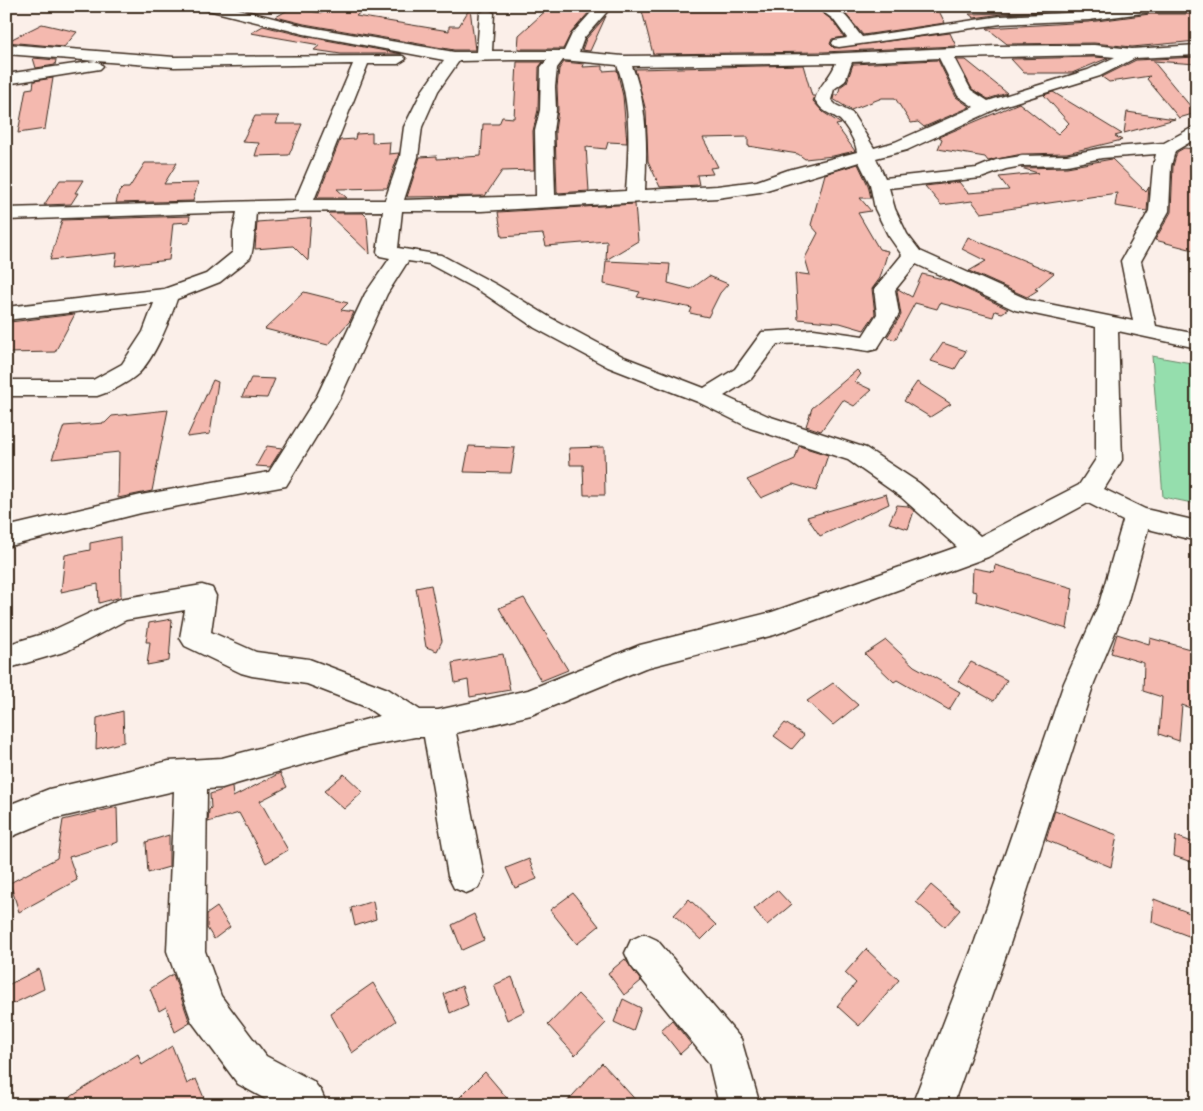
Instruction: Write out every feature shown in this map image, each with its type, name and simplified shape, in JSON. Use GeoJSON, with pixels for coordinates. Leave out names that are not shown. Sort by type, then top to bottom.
{"type":"FeatureCollection","features":[{"type":"Feature","properties":{"kind":"street"},"geometry":{"type":"LineString","coordinates":[[209,6],[304,30],[454,57]]}},
{"type":"Feature","properties":{"kind":"street"},"geometry":{"type":"LineString","coordinates":[[546,202],[544,131],[548,110],[547,87],[549,67],[565,56],[577,37],[605,6]]}},
{"type":"Feature","properties":{"kind":"street"},"geometry":{"type":"LineString","coordinates":[[822,6],[838,16],[858,42]]}},
{"type":"Feature","properties":{"kind":"street"},"geometry":{"type":"LineString","coordinates":[[823,59],[824,44],[858,42],[1000,20],[1089,16],[1149,7],[1169,9],[1197,8]]}},
{"type":"Feature","properties":{"kind":"street"},"geometry":{"type":"LineString","coordinates":[[1169,9],[1182,21]]}},
{"type":"Feature","properties":{"kind":"street"},"geometry":{"type":"LineString","coordinates":[[484,56],[487,13]]}},
{"type":"Feature","properties":{"kind":"street"},"geometry":{"type":"LineString","coordinates":[[6,79],[91,67],[174,62],[362,61],[484,56],[565,56],[624,61],[823,59],[1094,50],[1132,54],[1195,44]]}},
{"type":"Feature","properties":{"kind":"street"},"geometry":{"type":"LineString","coordinates":[[6,49],[174,62]]}},
{"type":"Feature","properties":{"kind":"street"},"geometry":{"type":"LineString","coordinates":[[944,54],[964,93],[981,103],[983,109]]}},
{"type":"Feature","properties":{"kind":"street"},"geometry":{"type":"LineString","coordinates":[[6,214],[248,206],[481,205],[717,192],[760,186],[901,146],[983,109],[1094,73],[1132,54]]}},
{"type":"Feature","properties":{"kind":"street"},"geometry":{"type":"LineString","coordinates":[[454,57],[430,91],[413,127],[409,157],[393,204],[387,252],[434,259],[490,289],[543,323],[616,362],[706,397],[759,422],[857,454],[910,490],[978,550]]}},
{"type":"Feature","properties":{"kind":"street"},"geometry":{"type":"LineString","coordinates":[[846,58],[838,81],[827,87],[823,100],[830,109],[846,117],[865,145],[866,155],[879,184],[885,209],[898,235],[913,255],[1023,305],[1146,332],[1197,341]]}},
{"type":"Feature","properties":{"kind":"street"},"geometry":{"type":"LineString","coordinates":[[303,205],[362,61]]}},
{"type":"Feature","properties":{"kind":"street"},"geometry":{"type":"LineString","coordinates":[[624,61],[630,77],[638,143],[635,197]]}},
{"type":"Feature","properties":{"kind":"street"},"geometry":{"type":"LineString","coordinates":[[1146,332],[1131,260],[1159,211],[1162,166],[1197,130]]}},
{"type":"Feature","properties":{"kind":"street"},"geometry":{"type":"LineString","coordinates":[[879,184],[981,173],[1002,164],[1022,161],[1067,160],[1181,145]]}},
{"type":"Feature","properties":{"kind":"street"},"geometry":{"type":"LineString","coordinates":[[6,314],[168,295],[212,278],[243,254],[243,232],[248,206]]}},
{"type":"Feature","properties":{"kind":"street"},"geometry":{"type":"LineString","coordinates":[[6,537],[73,518],[154,500],[277,480],[328,396],[376,294],[403,254]]}},
{"type":"Feature","properties":{"kind":"street"},"geometry":{"type":"LineString","coordinates":[[706,397],[743,374],[770,337],[814,336],[869,344],[888,314],[884,289],[913,255]]}},
{"type":"Feature","properties":{"kind":"street"},"geometry":{"type":"LineString","coordinates":[[6,388],[97,388],[130,369],[154,332],[168,295]]}},
{"type":"Feature","properties":{"kind":"street"},"geometry":{"type":"LineString","coordinates":[[6,823],[49,804],[169,776],[222,773],[363,734],[427,724],[532,702],[640,657],[774,623],[978,550],[1088,492],[1109,460],[1107,323]]}},
{"type":"Feature","properties":{"kind":"street"},"geometry":{"type":"LineString","coordinates":[[1088,492],[1138,517],[1197,530]]}},
{"type":"Feature","properties":{"kind":"street"},"geometry":{"type":"LineString","coordinates":[[932,1105],[993,941],[1078,684],[1113,604],[1138,517]]}},
{"type":"Feature","properties":{"kind":"street"},"geometry":{"type":"LineString","coordinates":[[6,657],[57,642],[120,610],[202,596],[195,638],[252,664],[309,672],[377,698],[427,724],[466,876]]}},
{"type":"Feature","properties":{"kind":"street"},"geometry":{"type":"LineString","coordinates":[[191,776],[186,951],[206,1008],[252,1070],[299,1095],[307,1105]]}},
{"type":"Feature","properties":{"kind":"street"},"geometry":{"type":"LineString","coordinates":[[644,953],[727,1053],[740,1105]]}},
{"type":"Feature","properties":{"kind":"green space"},"geometry":{"type":"Polygon","coordinates":[[[1152,356],[1197,364],[1197,504],[1163,497],[1152,356]]]}},
{"type":"Feature","properties":{"kind":"building"},"geometry":{"type":"Polygon","coordinates":[[[331,6],[363,10],[356,16],[449,31],[449,26],[459,26],[470,8],[475,50],[454,50],[304,24],[276,17],[291,8],[322,13],[331,6]]]}},
{"type":"Feature","properties":{"kind":"building"},"geometry":{"type":"Polygon","coordinates":[[[551,6],[575,6],[590,11],[571,33],[563,49],[518,49],[519,35],[551,6]]]}},
{"type":"Feature","properties":{"kind":"building"},"geometry":{"type":"Polygon","coordinates":[[[651,6],[813,6],[832,20],[844,37],[832,39],[830,44],[834,48],[950,33],[956,46],[823,52],[653,54],[641,7],[651,8],[651,6]]]}},
{"type":"Feature","properties":{"kind":"building"},"geometry":{"type":"Polygon","coordinates":[[[833,6],[892,6],[903,11],[938,9],[945,23],[863,35],[844,12],[833,6]]]}},
{"type":"Feature","properties":{"kind":"building"},"geometry":{"type":"Polygon","coordinates":[[[1061,6],[1116,6],[1070,11],[1061,6]]]}},
{"type":"Feature","properties":{"kind":"building"},"geometry":{"type":"Polygon","coordinates":[[[1061,11],[1001,14],[974,18],[969,14],[1061,11]]]}},
{"type":"Feature","properties":{"kind":"building"},"geometry":{"type":"Polygon","coordinates":[[[1150,14],[1197,14],[1197,41],[1132,47],[1094,43],[1007,44],[987,28],[1089,22],[1150,14]]]}},
{"type":"Feature","properties":{"kind":"building"},"geometry":{"type":"Polygon","coordinates":[[[606,16],[590,51],[582,50],[586,39],[606,16]]]}},
{"type":"Feature","properties":{"kind":"building"},"geometry":{"type":"Polygon","coordinates":[[[42,24],[77,32],[64,47],[6,42],[42,24]]]}},
{"type":"Feature","properties":{"kind":"building"},"geometry":{"type":"Polygon","coordinates":[[[263,26],[304,36],[402,54],[341,54],[314,50],[320,45],[251,33],[263,26]]]}},
{"type":"Feature","properties":{"kind":"building"},"geometry":{"type":"Polygon","coordinates":[[[1197,57],[1197,64],[1153,61],[1196,113],[1179,118],[1147,79],[1150,76],[1109,82],[1102,77],[1136,60],[1197,57]]]}},
{"type":"Feature","properties":{"kind":"building"},"geometry":{"type":"Polygon","coordinates":[[[33,58],[56,60],[55,65],[36,68],[33,58]]]}},
{"type":"Feature","properties":{"kind":"building"},"geometry":{"type":"Polygon","coordinates":[[[1108,58],[1072,73],[1024,73],[1011,59],[1108,58]]]}},
{"type":"Feature","properties":{"kind":"building"},"geometry":{"type":"Polygon","coordinates":[[[938,60],[956,97],[970,107],[924,127],[918,122],[911,123],[895,98],[882,98],[851,110],[833,99],[834,95],[838,95],[840,87],[847,82],[853,64],[938,60]]]}},
{"type":"Feature","properties":{"kind":"building"},"geometry":{"type":"Polygon","coordinates":[[[957,60],[966,60],[1007,93],[988,99],[972,89],[957,60]]]}},
{"type":"Feature","properties":{"kind":"building"},"geometry":{"type":"Polygon","coordinates":[[[517,62],[543,62],[539,67],[538,110],[533,131],[534,170],[502,171],[485,196],[407,197],[420,157],[437,156],[437,159],[481,156],[483,124],[499,124],[502,117],[514,118],[517,62]]]}},
{"type":"Feature","properties":{"kind":"building"},"geometry":{"type":"Polygon","coordinates":[[[564,62],[584,64],[583,67],[603,66],[603,71],[617,70],[623,96],[627,143],[608,142],[606,149],[586,147],[589,191],[557,193],[555,131],[558,110],[557,87],[559,69],[564,62]]]}},
{"type":"Feature","properties":{"kind":"building"},"geometry":{"type":"Polygon","coordinates":[[[803,65],[812,96],[815,96],[813,101],[823,112],[841,124],[836,125],[855,151],[805,159],[798,154],[748,146],[748,137],[703,138],[718,167],[710,168],[713,174],[697,175],[699,185],[660,187],[648,161],[646,111],[635,69],[803,65]]]}},
{"type":"Feature","properties":{"kind":"building"},"geometry":{"type":"Polygon","coordinates":[[[53,78],[45,129],[18,133],[26,89],[33,88],[34,81],[53,78]]]}},
{"type":"Feature","properties":{"kind":"building"},"geometry":{"type":"Polygon","coordinates":[[[1053,92],[1122,134],[1115,136],[1122,140],[1067,153],[1022,154],[988,161],[985,157],[938,149],[942,139],[939,137],[1019,103],[1058,134],[1069,123],[1044,95],[1053,92]]]}},
{"type":"Feature","properties":{"kind":"building"},"geometry":{"type":"Polygon","coordinates":[[[1127,112],[1175,119],[1124,133],[1127,112]]]}},
{"type":"Feature","properties":{"kind":"building"},"geometry":{"type":"Polygon","coordinates":[[[255,116],[279,116],[276,124],[302,124],[289,155],[255,156],[259,143],[242,142],[255,116]]]}},
{"type":"Feature","properties":{"kind":"building"},"geometry":{"type":"Polygon","coordinates":[[[372,133],[372,143],[390,142],[389,154],[399,153],[387,188],[337,189],[347,198],[317,198],[340,140],[355,139],[356,134],[372,133]]]}},
{"type":"Feature","properties":{"kind":"building"},"geometry":{"type":"Polygon","coordinates":[[[1184,148],[1197,149],[1197,251],[1155,240],[1171,212],[1173,166],[1177,152],[1184,148]]]}},
{"type":"Feature","properties":{"kind":"building"},"geometry":{"type":"Polygon","coordinates":[[[1112,159],[1146,192],[1149,187],[1147,211],[1115,206],[1117,193],[981,213],[972,201],[941,205],[925,186],[959,182],[968,193],[1009,190],[999,177],[1038,173],[1021,168],[1067,167],[1112,159]]]}},
{"type":"Feature","properties":{"kind":"building"},"geometry":{"type":"Polygon","coordinates":[[[145,163],[177,163],[164,184],[198,183],[193,201],[116,203],[119,192],[123,188],[129,188],[145,163]]]}},
{"type":"Feature","properties":{"kind":"building"},"geometry":{"type":"Polygon","coordinates":[[[858,164],[868,185],[871,198],[860,198],[871,211],[858,213],[879,249],[888,251],[880,278],[872,289],[875,314],[864,330],[840,323],[798,319],[795,273],[810,275],[805,258],[818,233],[811,225],[825,174],[858,164]]]}},
{"type":"Feature","properties":{"kind":"building"},"geometry":{"type":"Polygon","coordinates":[[[60,180],[83,180],[71,204],[44,205],[60,180]]]}},
{"type":"Feature","properties":{"kind":"building"},"geometry":{"type":"Polygon","coordinates":[[[635,204],[638,241],[606,260],[607,241],[546,246],[543,234],[502,237],[498,212],[635,204]]]}},
{"type":"Feature","properties":{"kind":"building"},"geometry":{"type":"Polygon","coordinates":[[[327,213],[363,213],[367,217],[370,254],[327,213]]]}},
{"type":"Feature","properties":{"kind":"building"},"geometry":{"type":"Polygon","coordinates":[[[190,216],[189,222],[173,223],[169,260],[115,266],[117,253],[50,260],[62,220],[190,216]]]}},
{"type":"Feature","properties":{"kind":"building"},"geometry":{"type":"Polygon","coordinates":[[[311,218],[308,261],[293,246],[255,249],[257,222],[311,218]]]}},
{"type":"Feature","properties":{"kind":"building"},"geometry":{"type":"Polygon","coordinates":[[[968,237],[1054,273],[1035,289],[1038,290],[1027,297],[969,271],[986,261],[962,249],[968,237]]]}},
{"type":"Feature","properties":{"kind":"building"},"geometry":{"type":"Polygon","coordinates":[[[606,261],[670,264],[668,283],[691,289],[709,276],[728,284],[720,293],[708,317],[690,313],[692,308],[637,297],[640,292],[604,284],[606,261]]]}},
{"type":"Feature","properties":{"kind":"building"},"geometry":{"type":"Polygon","coordinates":[[[922,274],[947,280],[1008,309],[1002,313],[995,311],[993,317],[940,303],[937,309],[915,303],[895,340],[887,337],[901,315],[898,289],[912,297],[922,274]]]}},
{"type":"Feature","properties":{"kind":"building"},"geometry":{"type":"Polygon","coordinates":[[[304,292],[348,303],[341,310],[354,312],[350,321],[328,345],[265,329],[304,292]]]}},
{"type":"Feature","properties":{"kind":"building"},"geometry":{"type":"Polygon","coordinates":[[[75,314],[55,352],[6,353],[6,332],[10,322],[75,314]]]}},
{"type":"Feature","properties":{"kind":"building"},"geometry":{"type":"Polygon","coordinates":[[[943,343],[966,351],[955,369],[931,361],[943,343]]]}},
{"type":"Feature","properties":{"kind":"building"},"geometry":{"type":"Polygon","coordinates":[[[857,370],[861,374],[855,382],[872,390],[854,406],[843,400],[821,431],[806,426],[812,408],[857,370]]]}},
{"type":"Feature","properties":{"kind":"building"},"geometry":{"type":"Polygon","coordinates":[[[251,378],[275,379],[267,398],[242,397],[251,378]]]}},
{"type":"Feature","properties":{"kind":"building"},"geometry":{"type":"Polygon","coordinates":[[[213,380],[218,382],[210,434],[187,437],[213,380]]]}},
{"type":"Feature","properties":{"kind":"building"},"geometry":{"type":"Polygon","coordinates":[[[917,382],[951,404],[930,417],[904,401],[917,382]]]}},
{"type":"Feature","properties":{"kind":"building"},"geometry":{"type":"Polygon","coordinates":[[[168,410],[152,491],[118,498],[119,452],[52,459],[64,426],[105,423],[112,416],[168,410]]]}},
{"type":"Feature","properties":{"kind":"building"},"geometry":{"type":"Polygon","coordinates":[[[267,446],[282,448],[270,467],[256,466],[267,446]]]}},
{"type":"Feature","properties":{"kind":"building"},"geometry":{"type":"Polygon","coordinates":[[[469,446],[515,448],[511,473],[464,472],[469,446]]]}},
{"type":"Feature","properties":{"kind":"building"},"geometry":{"type":"Polygon","coordinates":[[[799,446],[828,455],[816,491],[793,484],[761,498],[747,480],[795,459],[799,446]]]}},
{"type":"Feature","properties":{"kind":"building"},"geometry":{"type":"Polygon","coordinates":[[[604,447],[605,495],[584,495],[583,465],[570,465],[569,448],[604,447]]]}},
{"type":"Feature","properties":{"kind":"building"},"geometry":{"type":"Polygon","coordinates":[[[886,494],[889,504],[820,536],[807,517],[886,494]]]}},
{"type":"Feature","properties":{"kind":"building"},"geometry":{"type":"Polygon","coordinates":[[[897,505],[908,506],[914,511],[908,529],[889,523],[897,505]]]}},
{"type":"Feature","properties":{"kind":"building"},"geometry":{"type":"Polygon","coordinates":[[[120,537],[121,597],[99,603],[98,584],[61,592],[65,555],[90,550],[90,543],[120,537]]]}},
{"type":"Feature","properties":{"kind":"building"},"geometry":{"type":"Polygon","coordinates":[[[995,565],[1073,588],[1067,629],[976,601],[977,592],[972,591],[973,568],[994,572],[995,565]]]}},
{"type":"Feature","properties":{"kind":"building"},"geometry":{"type":"Polygon","coordinates":[[[431,585],[442,641],[437,651],[426,647],[416,588],[431,585]]]}},
{"type":"Feature","properties":{"kind":"building"},"geometry":{"type":"Polygon","coordinates":[[[524,598],[568,670],[541,681],[499,608],[524,598]]]}},
{"type":"Feature","properties":{"kind":"building"},"geometry":{"type":"Polygon","coordinates":[[[172,619],[169,661],[147,665],[150,642],[146,642],[149,623],[172,619]]]}},
{"type":"Feature","properties":{"kind":"building"},"geometry":{"type":"Polygon","coordinates":[[[1117,634],[1149,644],[1150,638],[1197,651],[1196,710],[1182,705],[1179,741],[1159,734],[1162,697],[1143,691],[1144,663],[1111,653],[1117,634]]]}},
{"type":"Feature","properties":{"kind":"building"},"geometry":{"type":"Polygon","coordinates":[[[886,640],[914,666],[960,692],[949,710],[897,680],[894,682],[865,654],[886,640]]]}},
{"type":"Feature","properties":{"kind":"building"},"geometry":{"type":"Polygon","coordinates":[[[503,654],[510,690],[470,697],[468,680],[455,683],[452,663],[503,654]]]}},
{"type":"Feature","properties":{"kind":"building"},"geometry":{"type":"Polygon","coordinates":[[[971,662],[1007,680],[994,701],[958,681],[971,662]]]}},
{"type":"Feature","properties":{"kind":"building"},"geometry":{"type":"Polygon","coordinates":[[[833,683],[858,705],[833,725],[807,701],[833,683]]]}},
{"type":"Feature","properties":{"kind":"building"},"geometry":{"type":"Polygon","coordinates":[[[123,711],[124,742],[96,749],[97,718],[123,711]]]}},
{"type":"Feature","properties":{"kind":"building"},"geometry":{"type":"Polygon","coordinates":[[[785,723],[804,735],[792,749],[774,736],[785,723]]]}},
{"type":"Feature","properties":{"kind":"building"},"geometry":{"type":"Polygon","coordinates":[[[280,773],[287,787],[260,801],[288,850],[266,863],[239,813],[208,822],[209,810],[211,808],[210,794],[232,787],[233,797],[280,773]]]}},
{"type":"Feature","properties":{"kind":"building"},"geometry":{"type":"Polygon","coordinates":[[[344,774],[363,792],[344,809],[324,791],[344,774]]]}},
{"type":"Feature","properties":{"kind":"building"},"geometry":{"type":"Polygon","coordinates":[[[117,807],[118,842],[69,857],[77,880],[19,912],[10,883],[57,858],[63,820],[117,807]]]}},
{"type":"Feature","properties":{"kind":"building"},"geometry":{"type":"Polygon","coordinates":[[[1055,810],[1117,835],[1111,867],[1046,840],[1055,810]]]}},
{"type":"Feature","properties":{"kind":"building"},"geometry":{"type":"Polygon","coordinates":[[[169,835],[169,867],[148,873],[146,842],[169,835]]]}},
{"type":"Feature","properties":{"kind":"building"},"geometry":{"type":"Polygon","coordinates":[[[1176,836],[1197,844],[1197,864],[1174,856],[1176,836]]]}},
{"type":"Feature","properties":{"kind":"building"},"geometry":{"type":"Polygon","coordinates":[[[529,859],[537,879],[515,888],[506,868],[529,859]]]}},
{"type":"Feature","properties":{"kind":"building"},"geometry":{"type":"Polygon","coordinates":[[[931,885],[960,910],[945,927],[916,902],[931,885]]]}},
{"type":"Feature","properties":{"kind":"building"},"geometry":{"type":"Polygon","coordinates":[[[777,890],[791,905],[767,925],[754,909],[777,890]]]}},
{"type":"Feature","properties":{"kind":"building"},"geometry":{"type":"Polygon","coordinates":[[[573,893],[599,926],[577,944],[550,910],[573,893]]]}},
{"type":"Feature","properties":{"kind":"building"},"geometry":{"type":"Polygon","coordinates":[[[689,899],[716,925],[701,940],[674,915],[689,899]]]}},
{"type":"Feature","properties":{"kind":"building"},"geometry":{"type":"Polygon","coordinates":[[[1154,899],[1192,914],[1191,937],[1152,922],[1154,899]]]}},
{"type":"Feature","properties":{"kind":"building"},"geometry":{"type":"Polygon","coordinates":[[[373,901],[376,919],[355,926],[351,908],[373,901]]]}},
{"type":"Feature","properties":{"kind":"building"},"geometry":{"type":"Polygon","coordinates":[[[217,907],[230,927],[214,939],[207,928],[207,914],[217,907]]]}},
{"type":"Feature","properties":{"kind":"building"},"geometry":{"type":"Polygon","coordinates":[[[474,914],[484,940],[462,950],[452,925],[474,914]]]}},
{"type":"Feature","properties":{"kind":"building"},"geometry":{"type":"Polygon","coordinates":[[[866,949],[899,980],[859,1026],[837,1006],[856,983],[845,973],[866,949]]]}},
{"type":"Feature","properties":{"kind":"building"},"geometry":{"type":"Polygon","coordinates":[[[625,959],[641,981],[624,995],[608,973],[625,959]]]}},
{"type":"Feature","properties":{"kind":"building"},"geometry":{"type":"Polygon","coordinates":[[[39,969],[44,989],[6,1007],[6,986],[39,969]]]}},
{"type":"Feature","properties":{"kind":"building"},"geometry":{"type":"Polygon","coordinates":[[[173,974],[190,1023],[175,1032],[166,1007],[159,1011],[150,989],[173,974]]]}},
{"type":"Feature","properties":{"kind":"building"},"geometry":{"type":"Polygon","coordinates":[[[512,977],[525,1011],[507,1020],[494,985],[512,977]]]}},
{"type":"Feature","properties":{"kind":"building"},"geometry":{"type":"Polygon","coordinates":[[[373,983],[396,1021],[352,1053],[330,1013],[373,983]]]}},
{"type":"Feature","properties":{"kind":"building"},"geometry":{"type":"Polygon","coordinates":[[[462,986],[468,1005],[450,1013],[444,994],[462,986]]]}},
{"type":"Feature","properties":{"kind":"building"},"geometry":{"type":"Polygon","coordinates":[[[578,994],[606,1023],[575,1055],[548,1025],[578,994]]]}},
{"type":"Feature","properties":{"kind":"building"},"geometry":{"type":"Polygon","coordinates":[[[623,999],[641,1008],[633,1031],[614,1022],[623,999]]]}},
{"type":"Feature","properties":{"kind":"building"},"geometry":{"type":"Polygon","coordinates":[[[672,1020],[691,1044],[680,1054],[661,1030],[672,1020]]]}},
{"type":"Feature","properties":{"kind":"building"},"geometry":{"type":"Polygon","coordinates":[[[172,1046],[187,1084],[196,1079],[207,1105],[58,1105],[138,1054],[142,1065],[172,1046]]]}},
{"type":"Feature","properties":{"kind":"building"},"geometry":{"type":"Polygon","coordinates":[[[602,1063],[640,1105],[564,1105],[602,1063]]]}},
{"type":"Feature","properties":{"kind":"building"},"geometry":{"type":"Polygon","coordinates":[[[485,1072],[513,1105],[452,1105],[485,1072]]]}}]}
